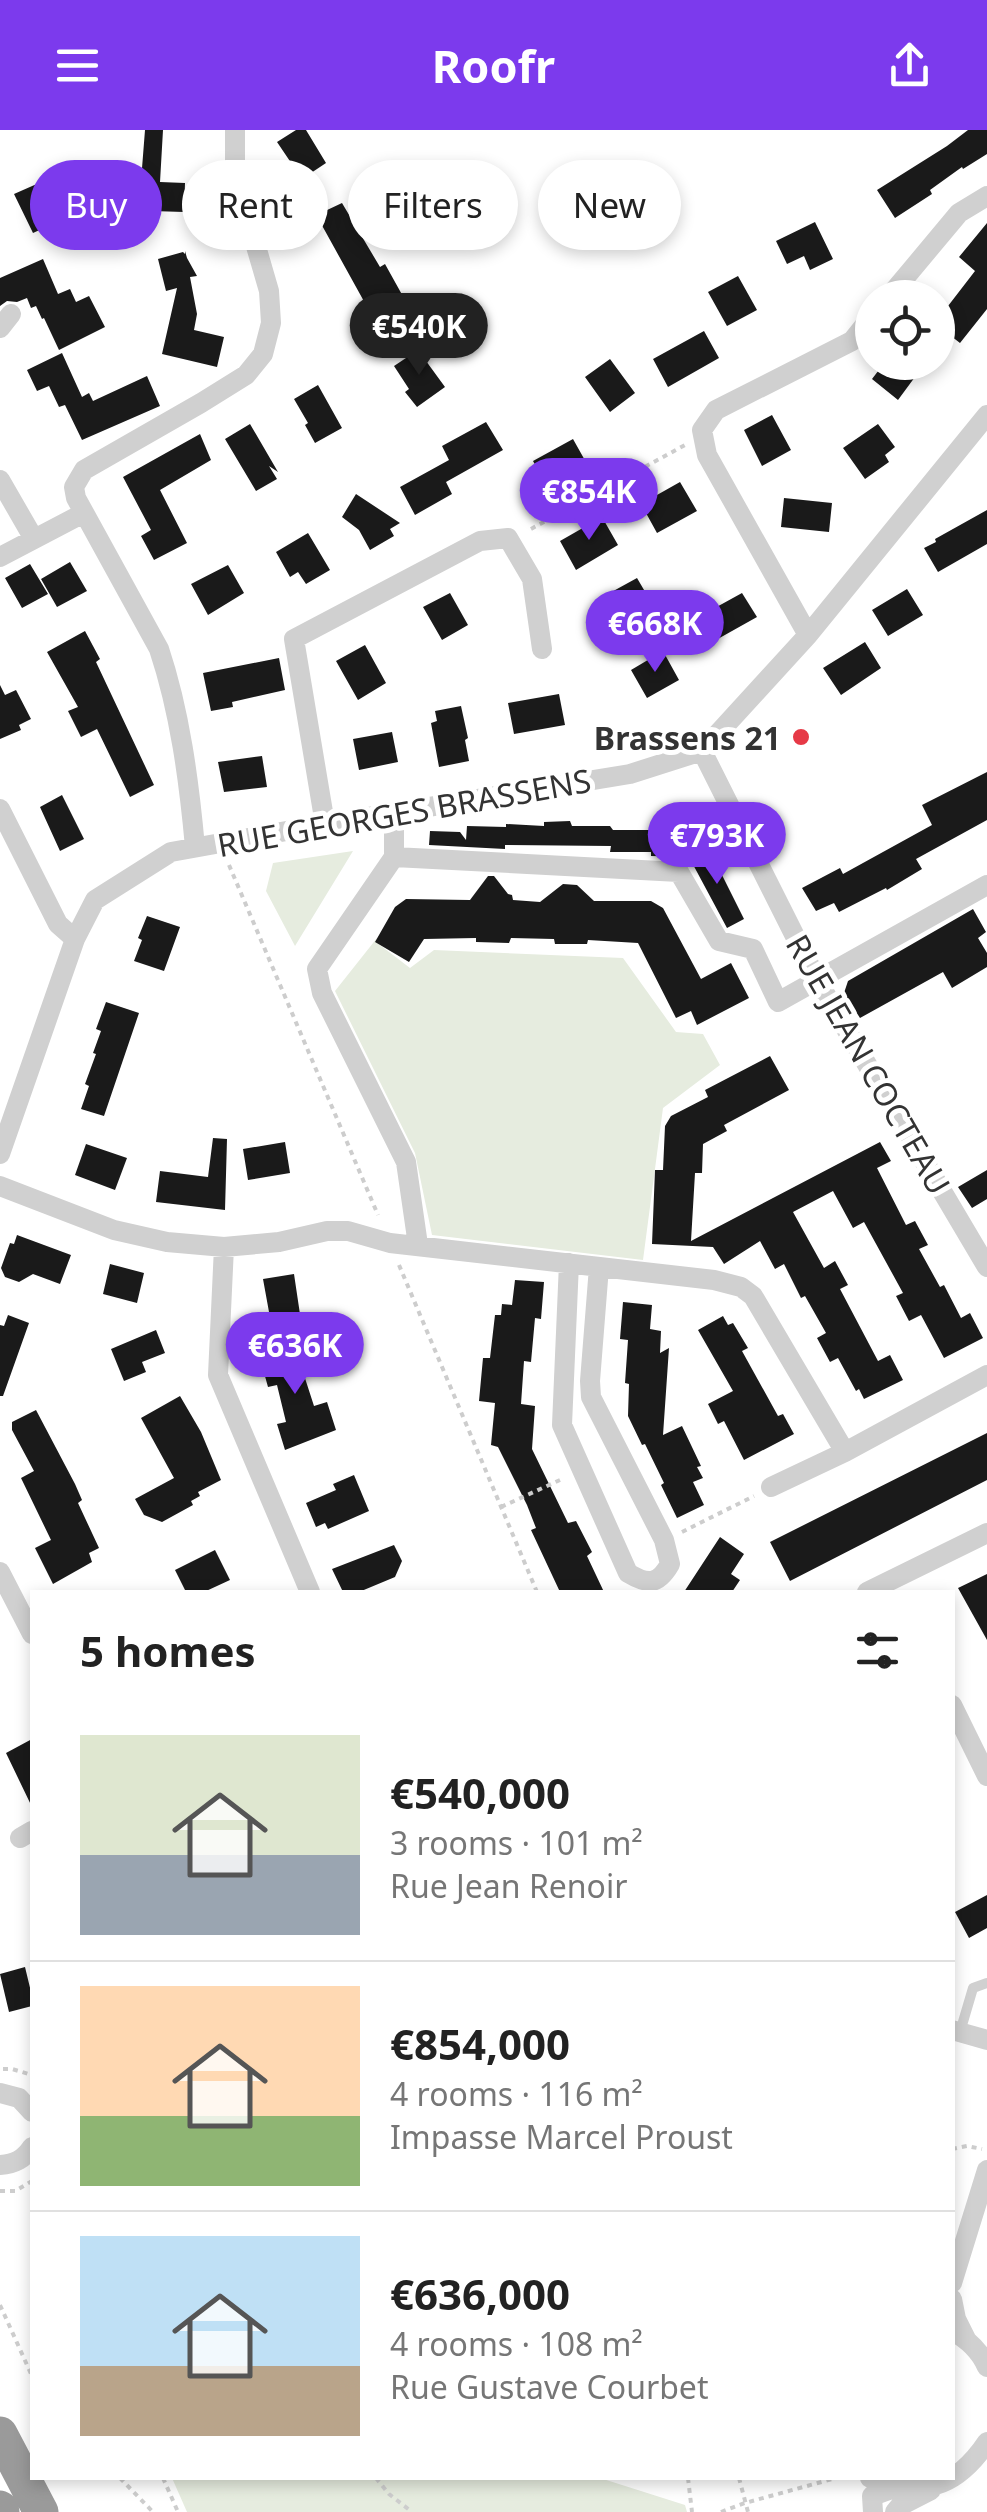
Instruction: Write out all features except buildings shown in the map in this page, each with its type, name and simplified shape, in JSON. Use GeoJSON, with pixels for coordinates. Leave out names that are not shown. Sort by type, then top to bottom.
{"type":"FeatureCollection","features":[{"type":"Feature","properties":{"kind":"highway"},"geometry":{"type":"LineString","coordinates":[[0,2434],[41,2512]]}},
{"type":"Feature","properties":{"kind":"street"},"geometry":{"type":"LineString","coordinates":[[195,848],[184,759],[160,648],[76,498],[74,487],[84,470],[246,374],[263,354],[271,323],[270,291],[235,174],[235,130]]}},
{"type":"Feature","properties":{"kind":"street"},"geometry":{"type":"LineString","coordinates":[[903,280],[959,213],[987,196]]}},
{"type":"Feature","properties":{"kind":"street"},"geometry":{"type":"LineString","coordinates":[[808,635],[707,455],[702,430],[716,410],[855,337]]}},
{"type":"Feature","properties":{"kind":"street","name":"RUE GEORGES BRASSENS"},"geometry":{"type":"LineString","coordinates":[[74,939],[95,900],[171,852],[630,774],[702,751],[808,635],[987,416]]}},
{"type":"Feature","properties":{"kind":"street"},"geometry":{"type":"LineString","coordinates":[[0,480],[34,539]]}},
{"type":"Feature","properties":{"kind":"street"},"geometry":{"type":"LineString","coordinates":[[0,558],[84,512]]}},
{"type":"Feature","properties":{"kind":"street"},"geometry":{"type":"LineString","coordinates":[[324,824],[294,638],[480,541],[508,538],[532,580],[542,650]]}},
{"type":"Feature","properties":{"kind":"street","name":"RUE JEAN COCTEAU"},"geometry":{"type":"LineString","coordinates":[[702,751],[818,980],[987,1267]]}},
{"type":"Feature","properties":{"kind":"street"},"geometry":{"type":"LineString","coordinates":[[0,809],[58,924],[74,939],[0,1154]]}},
{"type":"Feature","properties":{"kind":"street"},"geometry":{"type":"LineString","coordinates":[[394,813],[394,858],[317,969],[322,994],[406,1162],[418,1246]]}},
{"type":"Feature","properties":{"kind":"street"},"geometry":{"type":"LineString","coordinates":[[394,858],[680,872],[719,941],[753,949],[778,1002],[987,884]]}},
{"type":"Feature","properties":{"kind":"street"},"geometry":{"type":"LineString","coordinates":[[0,1186],[114,1230],[167,1242],[224,1246],[348,1231],[390,1243],[714,1280],[741,1287],[753,1296],[845,1452]]}},
{"type":"Feature","properties":{"kind":"street"},"geometry":{"type":"LineString","coordinates":[[224,1246],[218,1375],[309,1590]]}},
{"type":"Feature","properties":{"kind":"street"},"geometry":{"type":"LineString","coordinates":[[569,1263],[562,1425],[628,1573],[654,1581],[670,1564],[664,1540],[592,1397],[599,1267]]}},
{"type":"Feature","properties":{"kind":"street"},"geometry":{"type":"LineString","coordinates":[[771,1487],[987,1375]]}},
{"type":"Feature","properties":{"kind":"street"},"geometry":{"type":"LineString","coordinates":[[895,1586],[987,1533]]}},
{"type":"Feature","properties":{"kind":"street"},"geometry":{"type":"LineString","coordinates":[[0,1572],[8,1606],[30,1632]]}},
{"type":"Feature","properties":{"kind":"street"},"geometry":{"type":"LineString","coordinates":[[955,1711],[987,1776]]}},
{"type":"Feature","properties":{"kind":"street"},"geometry":{"type":"LineString","coordinates":[[956,2031],[987,2040]]}},
{"type":"Feature","properties":{"kind":"street"},"geometry":{"type":"LineString","coordinates":[[0,2094],[20,2098],[30,2110]]}},
{"type":"Feature","properties":{"kind":"street"},"geometry":{"type":"LineString","coordinates":[[0,2166],[30,2154]]}},
{"type":"Feature","properties":{"kind":"street"},"geometry":{"type":"LineString","coordinates":[[955,2273],[987,2170]]}},
{"type":"Feature","properties":{"kind":"street"},"geometry":{"type":"LineString","coordinates":[[959,2335],[987,2367]]}},
{"type":"Feature","properties":{"kind":"street"},"geometry":{"type":"LineString","coordinates":[[955,2476],[973,2462],[987,2442]]}},
{"type":"Feature","properties":{"kind":"street"},"geometry":{"type":"LineString","coordinates":[[876,2480],[897,2487],[925,2487],[948,2480]]}},
{"type":"Feature","properties":{"kind":"street"},"geometry":{"type":"LineString","coordinates":[[894,2512],[949,2480]]}},
{"type":"Feature","properties":{"kind":"street"},"geometry":{"type":"LineString","coordinates":[[873,2512],[872,2496],[897,2487]]}},
{"type":"Feature","properties":{"kind":"lane"},"geometry":{"type":"LineString","coordinates":[[956,2031],[974,1988],[987,1983]]}},
{"type":"Feature","properties":{"kind":"path"},"geometry":{"type":"LineString","coordinates":[[508,538],[524,534],[704,438]]}},
{"type":"Feature","properties":{"kind":"path"},"geometry":{"type":"LineString","coordinates":[[501,1507],[582,1470]]}},
{"type":"Feature","properties":{"kind":"path"},"geometry":{"type":"LineString","coordinates":[[664,1540],[771,1487]]}},
{"type":"Feature","properties":{"kind":"path"},"geometry":{"type":"LineString","coordinates":[[0,2070],[30,2074]]}},
{"type":"Feature","properties":{"kind":"path"},"geometry":{"type":"LineString","coordinates":[[955,2148],[987,2150]]}},
{"type":"Feature","properties":{"kind":"path"},"geometry":{"type":"LineString","coordinates":[[0,2191],[15,2191],[30,2182]]}},
{"type":"Feature","properties":{"kind":"path"},"geometry":{"type":"LineString","coordinates":[[0,2305],[30,2372]]}},
{"type":"Feature","properties":{"kind":"path"},"geometry":{"type":"LineString","coordinates":[[122,2480],[153,2512]]}},
{"type":"Feature","properties":{"kind":"path"},"geometry":{"type":"LineString","coordinates":[[164,2480],[178,2512]]}},
{"type":"Feature","properties":{"kind":"path"},"geometry":{"type":"LineString","coordinates":[[378,2480],[412,2512]]}},
{"type":"Feature","properties":{"kind":"path"},"geometry":{"type":"LineString","coordinates":[[688,2480],[692,2512]]}},
{"type":"Feature","properties":{"kind":"path"},"geometry":{"type":"LineString","coordinates":[[740,2480],[748,2512]]}},
{"type":"Feature","properties":{"kind":"path"},"geometry":{"type":"LineString","coordinates":[[721,2512],[828,2480]]}},
{"type":"Feature","properties":{"kind":"shaded area"},"geometry":{"type":"Polygon","coordinates":[[[353,851],[295,946],[266,891],[273,863],[353,851]]]}},
{"type":"Feature","properties":{"kind":"shaded area"},"geometry":{"type":"Polygon","coordinates":[[[377,938],[376,942],[410,968],[434,950],[623,958],[676,1032],[703,1034],[720,1065],[663,1108],[643,1260],[432,1235],[415,1153],[335,991],[377,938]]]}},
{"type":"Feature","properties":{"kind":"shaded area"},"geometry":{"type":"Polygon","coordinates":[[[173,2480],[606,2480],[685,2505],[687,2512],[187,2512],[173,2480]]]}},
{"type":"Feature","properties":{"kind":"place","name":"Brassens 21"},"geometry":{"type":"Point","coordinates":[801,737]}}]}
